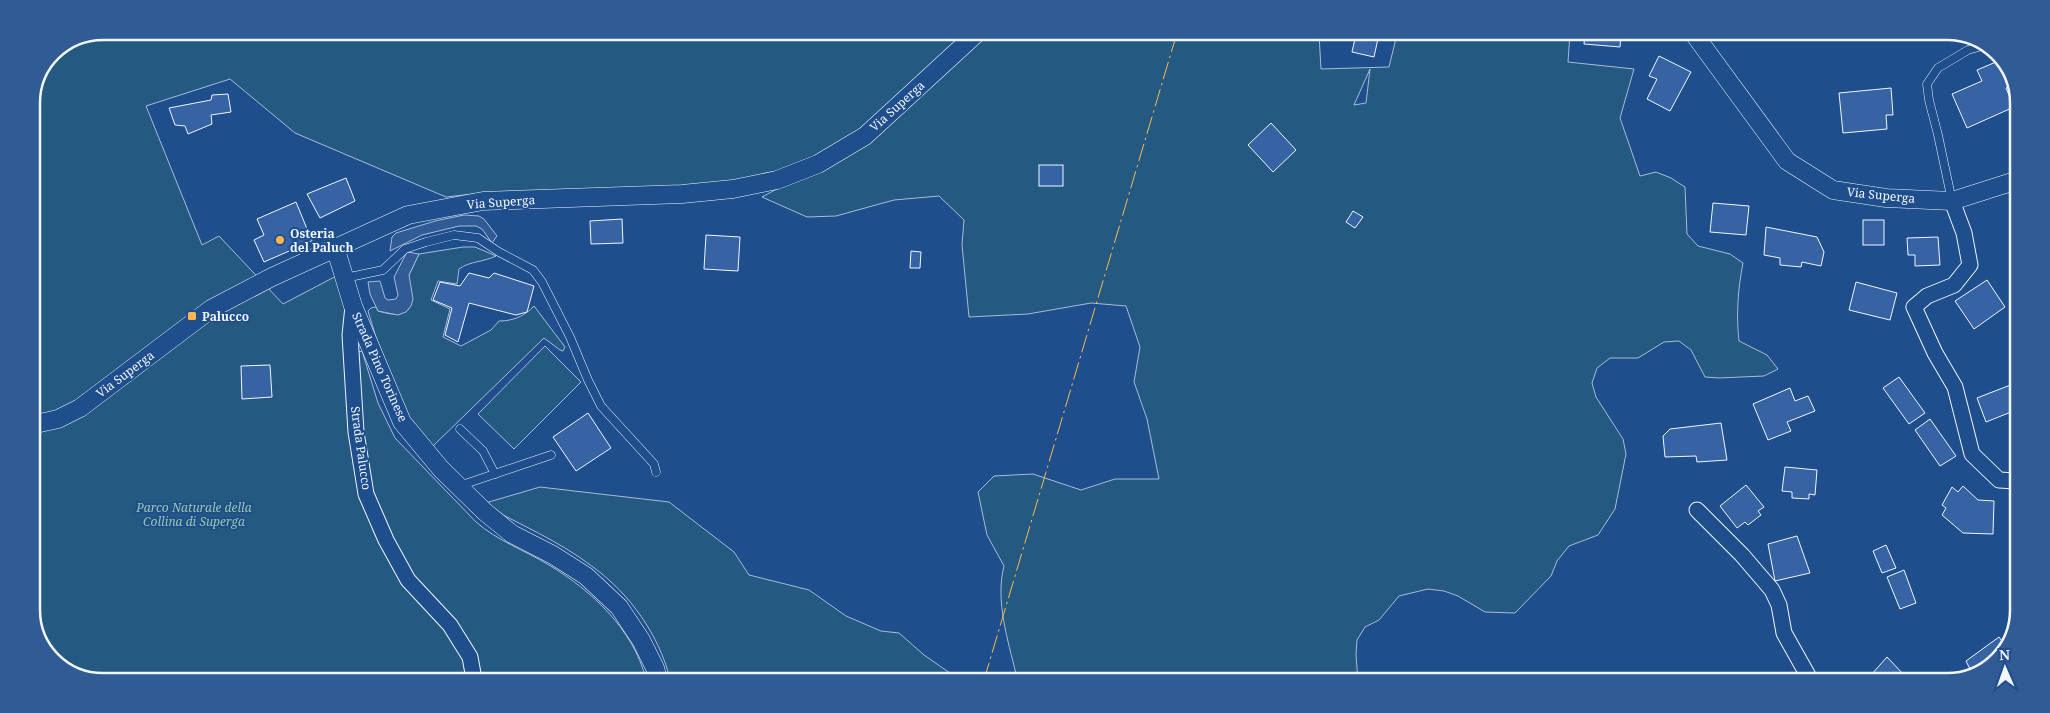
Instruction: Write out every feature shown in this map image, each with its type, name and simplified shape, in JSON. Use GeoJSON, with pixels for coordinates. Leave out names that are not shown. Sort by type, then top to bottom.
{"type":"FeatureCollection","features":[{"type":"Feature","properties":{"kind":"street","name":"Via Superga"},"geometry":{"type":"LineString","coordinates":[[40,423],[58,419],[80,408],[211,309],[272,277],[408,215],[483,200],[682,194],[733,189],[777,180],[818,164],[865,136],[969,40]]}},
{"type":"Feature","properties":{"kind":"street","name":"Via Superga"},"geometry":{"type":"LineString","coordinates":[[1698,40],[1787,161],[1833,190],[1886,198],[1952,201],[2010,183]]}},
{"type":"Feature","properties":{"kind":"street"},"geometry":{"type":"LineString","coordinates":[[1952,201],[1964,233],[1970,265],[1954,284],[1927,296],[1914,308],[1955,386],[1972,454],[1999,480],[2010,481]]}},
{"type":"Feature","properties":{"kind":"street","name":"Strada Pino Torinese"},"geometry":{"type":"LineString","coordinates":[[335,247],[353,306],[402,422],[459,486],[512,534],[553,555],[586,576],[619,607],[642,640],[656,673]]}},
{"type":"Feature","properties":{"kind":"street","name":"Strada Palucco"},"geometry":{"type":"LineString","coordinates":[[353,306],[350,335],[356,432],[366,494],[386,540],[408,580],[450,625],[470,657],[473,673]]}},
{"type":"Feature","properties":{"kind":"street"},"geometry":{"type":"LineString","coordinates":[[1697,510],[1742,555],[1772,590],[1779,604],[1784,633],[1806,673]]}},
{"type":"Feature","properties":{"kind":"lane"},"geometry":{"type":"LineString","coordinates":[[1952,201],[1938,135],[1928,100],[1927,84],[1938,68],[1968,50],[1976,48]]}},
{"type":"Feature","properties":{"kind":"lane"},"geometry":{"type":"LineString","coordinates":[[345,278],[383,270],[405,249],[454,235],[468,235],[478,238],[499,252],[533,270],[542,282],[570,337],[601,406],[654,464],[656,472]]}},
{"type":"Feature","properties":{"kind":"lane"},"geometry":{"type":"LineString","coordinates":[[460,429],[483,451],[495,474]]}},
{"type":"Feature","properties":{"kind":"lane"},"geometry":{"type":"LineString","coordinates":[[459,486],[512,470],[551,455]]}},
{"type":"Feature","properties":{"kind":"green space","name":"Parco Naturale della Collina di Superga"},"geometry":{"type":"Polygon","coordinates":[[[103,40],[959,40],[861,130],[814,158],[766,183],[482,193],[446,197],[295,133],[230,79],[146,106],[202,245],[219,236],[283,304],[342,273],[363,495],[443,625],[467,659],[470,673],[103,673],[83,670],[68,662],[48,641],[43,630],[40,614],[40,103],[41,91],[51,68],[68,51],[79,45],[103,40]]]}},
{"type":"Feature","properties":{"kind":"green space"},"geometry":{"type":"Polygon","coordinates":[[[976,40],[1319,40],[1321,69],[1389,67],[1396,40],[1570,40],[1568,62],[1634,69],[1620,118],[1640,176],[1656,172],[1671,178],[1685,187],[1687,234],[1698,246],[1730,254],[1743,263],[1738,302],[1739,341],[1767,355],[1778,369],[1764,376],[1705,377],[1691,350],[1679,341],[1664,342],[1638,358],[1610,358],[1597,368],[1592,383],[1596,397],[1623,439],[1626,454],[1615,509],[1598,535],[1569,546],[1557,561],[1551,576],[1515,613],[1485,612],[1458,596],[1444,591],[1428,589],[1399,596],[1379,620],[1365,627],[1357,640],[1357,673],[1016,673],[1006,634],[1002,607],[1001,593],[1004,566],[987,535],[978,492],[994,476],[1033,474],[1081,490],[1115,479],[1159,479],[1147,419],[1134,382],[1140,347],[1126,306],[1091,303],[1028,314],[969,317],[962,245],[964,220],[939,196],[894,200],[836,216],[807,217],[762,197],[858,145],[976,40]],[[1370,69],[1354,105],[1366,103],[1370,69]]]}},
{"type":"Feature","properties":{"kind":"green space"},"geometry":{"type":"Polygon","coordinates":[[[475,247],[496,256],[468,264],[459,269],[457,284],[438,281],[431,300],[450,309],[443,337],[461,346],[491,330],[499,321],[518,317],[527,313],[534,306],[565,347],[563,351],[560,350],[544,338],[431,448],[409,419],[384,364],[368,311],[376,307],[378,311],[394,314],[409,309],[409,275],[419,254],[475,247]]]}},
{"type":"Feature","properties":{"kind":"green space"},"geometry":{"type":"Polygon","coordinates":[[[545,346],[581,382],[514,449],[478,414],[545,346]]]}},
{"type":"Feature","properties":{"kind":"green space"},"geometry":{"type":"Polygon","coordinates":[[[362,351],[378,403],[395,438],[484,529],[565,575],[595,599],[621,628],[640,661],[644,673],[473,673],[473,656],[408,577],[368,493],[355,353],[362,351]]]}},
{"type":"Feature","properties":{"kind":"green space"},"geometry":{"type":"Polygon","coordinates":[[[540,487],[669,502],[734,552],[749,575],[809,590],[846,616],[881,631],[899,633],[924,655],[950,673],[668,673],[651,631],[631,603],[606,578],[567,549],[482,504],[540,487]]]}},
{"type":"Feature","properties":{"kind":"shaded area"},"geometry":{"type":"Polygon","coordinates":[[[464,215],[479,216],[484,219],[497,236],[492,243],[482,229],[476,226],[459,226],[422,235],[390,251],[392,237],[396,233],[435,221],[464,215]]]}},
{"type":"Feature","properties":{"kind":"shaded area"},"geometry":{"type":"Polygon","coordinates":[[[407,252],[419,254],[409,275],[413,299],[411,306],[406,312],[398,315],[378,311],[370,294],[368,282],[380,281],[385,298],[388,300],[396,299],[398,295],[394,277],[407,252]]]}},
{"type":"Feature","properties":{"kind":"building"},"geometry":{"type":"Polygon","coordinates":[[[1355,40],[1378,40],[1374,57],[1352,52],[1355,40]]]}},
{"type":"Feature","properties":{"kind":"building"},"geometry":{"type":"Polygon","coordinates":[[[1584,40],[1621,40],[1620,47],[1584,44],[1584,40]]]}},
{"type":"Feature","properties":{"kind":"building"},"geometry":{"type":"Polygon","coordinates":[[[1659,56],[1691,72],[1670,111],[1647,99],[1657,79],[1649,76],[1659,56]]]}},
{"type":"Feature","properties":{"kind":"building"},"geometry":{"type":"Polygon","coordinates":[[[1995,63],[1997,65],[2008,87],[2006,88],[2010,97],[2010,109],[1967,128],[1952,94],[1982,81],[1977,70],[1995,63]]]}},
{"type":"Feature","properties":{"kind":"building"},"geometry":{"type":"Polygon","coordinates":[[[1891,88],[1893,115],[1886,115],[1887,129],[1843,133],[1839,93],[1891,88]]]}},
{"type":"Feature","properties":{"kind":"building"},"geometry":{"type":"Polygon","coordinates":[[[228,94],[231,112],[211,115],[212,124],[188,134],[185,126],[175,125],[169,108],[211,100],[212,95],[228,94]]]}},
{"type":"Feature","properties":{"kind":"building"},"geometry":{"type":"Polygon","coordinates":[[[1271,123],[1296,150],[1273,172],[1248,145],[1271,123]]]}},
{"type":"Feature","properties":{"kind":"building"},"geometry":{"type":"Polygon","coordinates":[[[1039,165],[1063,165],[1063,186],[1039,186],[1039,165]]]}},
{"type":"Feature","properties":{"kind":"building"},"geometry":{"type":"Polygon","coordinates":[[[346,178],[355,201],[320,218],[307,194],[346,178]]]}},
{"type":"Feature","properties":{"kind":"building"},"geometry":{"type":"Polygon","coordinates":[[[296,202],[312,241],[264,262],[254,240],[264,235],[257,219],[296,202]]]}},
{"type":"Feature","properties":{"kind":"building"},"geometry":{"type":"Polygon","coordinates":[[[1713,203],[1749,206],[1746,235],[1710,232],[1713,203]]]}},
{"type":"Feature","properties":{"kind":"building"},"geometry":{"type":"Polygon","coordinates":[[[1353,211],[1363,217],[1355,228],[1346,222],[1353,211]]]}},
{"type":"Feature","properties":{"kind":"building"},"geometry":{"type":"Polygon","coordinates":[[[622,219],[623,243],[591,244],[590,221],[622,219]]]}},
{"type":"Feature","properties":{"kind":"building"},"geometry":{"type":"Polygon","coordinates":[[[1863,220],[1884,220],[1884,245],[1863,245],[1863,220]]]}},
{"type":"Feature","properties":{"kind":"building"},"geometry":{"type":"Polygon","coordinates":[[[1766,227],[1817,237],[1824,252],[1821,266],[1802,262],[1801,267],[1780,265],[1780,258],[1764,255],[1766,227]]]}},
{"type":"Feature","properties":{"kind":"building"},"geometry":{"type":"Polygon","coordinates":[[[706,235],[740,237],[738,271],[704,269],[706,235]]]}},
{"type":"Feature","properties":{"kind":"building"},"geometry":{"type":"Polygon","coordinates":[[[1938,237],[1940,265],[1915,266],[1915,255],[1908,255],[1907,238],[1938,237]]]}},
{"type":"Feature","properties":{"kind":"building"},"geometry":{"type":"Polygon","coordinates":[[[911,251],[921,252],[920,268],[910,268],[911,251]]]}},
{"type":"Feature","properties":{"kind":"building"},"geometry":{"type":"Polygon","coordinates":[[[469,273],[489,278],[494,273],[534,286],[527,312],[516,315],[469,303],[458,342],[445,335],[452,308],[433,300],[440,282],[460,286],[469,273]]]}},
{"type":"Feature","properties":{"kind":"building"},"geometry":{"type":"Polygon","coordinates":[[[1987,280],[2005,307],[1974,329],[1955,301],[1987,280]]]}},
{"type":"Feature","properties":{"kind":"building"},"geometry":{"type":"Polygon","coordinates":[[[1856,282],[1897,293],[1890,320],[1849,310],[1856,282]]]}},
{"type":"Feature","properties":{"kind":"building"},"geometry":{"type":"Polygon","coordinates":[[[270,365],[272,397],[242,399],[241,366],[270,365]]]}},
{"type":"Feature","properties":{"kind":"building"},"geometry":{"type":"Polygon","coordinates":[[[1899,377],[1925,413],[1909,424],[1883,388],[1899,377]]]}},
{"type":"Feature","properties":{"kind":"building"},"geometry":{"type":"Polygon","coordinates":[[[2010,385],[2010,412],[1986,422],[1977,398],[2010,385]]]}},
{"type":"Feature","properties":{"kind":"building"},"geometry":{"type":"Polygon","coordinates":[[[1790,388],[1795,401],[1808,396],[1815,411],[1787,422],[1791,431],[1768,440],[1753,404],[1790,388]]]}},
{"type":"Feature","properties":{"kind":"building"},"geometry":{"type":"Polygon","coordinates":[[[588,413],[611,448],[576,471],[553,437],[588,413]]]}},
{"type":"Feature","properties":{"kind":"building"},"geometry":{"type":"Polygon","coordinates":[[[1930,419],[1956,456],[1940,466],[1915,430],[1930,419]]]}},
{"type":"Feature","properties":{"kind":"building"},"geometry":{"type":"Polygon","coordinates":[[[1721,423],[1727,460],[1697,462],[1696,456],[1665,457],[1663,436],[1670,429],[1721,423]]]}},
{"type":"Feature","properties":{"kind":"building"},"geometry":{"type":"Polygon","coordinates":[[[1785,467],[1817,470],[1815,495],[1809,494],[1809,499],[1792,498],[1792,492],[1782,491],[1785,467]]]}},
{"type":"Feature","properties":{"kind":"building"},"geometry":{"type":"Polygon","coordinates":[[[1746,485],[1764,507],[1758,511],[1761,515],[1748,525],[1745,522],[1737,528],[1720,506],[1746,485]]]}},
{"type":"Feature","properties":{"kind":"building"},"geometry":{"type":"Polygon","coordinates":[[[1963,486],[1978,500],[1994,501],[1993,534],[1963,533],[1942,515],[1946,508],[1942,505],[1952,487],[1958,492],[1963,486]]]}},
{"type":"Feature","properties":{"kind":"building"},"geometry":{"type":"Polygon","coordinates":[[[1797,536],[1810,573],[1775,581],[1768,544],[1797,536]]]}},
{"type":"Feature","properties":{"kind":"building"},"geometry":{"type":"Polygon","coordinates":[[[1886,545],[1896,568],[1882,573],[1873,551],[1886,545]]]}},
{"type":"Feature","properties":{"kind":"building"},"geometry":{"type":"Polygon","coordinates":[[[1904,570],[1916,603],[1900,609],[1887,577],[1904,570]]]}},
{"type":"Feature","properties":{"kind":"building"},"geometry":{"type":"Polygon","coordinates":[[[1999,637],[2002,641],[2001,643],[1991,643],[1999,637]]]}},
{"type":"Feature","properties":{"kind":"building"},"geometry":{"type":"Polygon","coordinates":[[[1980,651],[1980,663],[1970,668],[1966,661],[1980,651]]]}},
{"type":"Feature","properties":{"kind":"building"},"geometry":{"type":"Polygon","coordinates":[[[1887,657],[1902,673],[1873,673],[1887,657]]]}},
{"type":"Feature","properties":{"kind":"power"},"geometry":{"type":"LineString","coordinates":[[986,673],[1175,40]]}},
{"type":"Feature","properties":{"kind":"place","name":"Osteria del Paluch"},"geometry":{"type":"Point","coordinates":[280,240]}},
{"type":"Feature","properties":{"kind":"place","name":"Palucco"},"geometry":{"type":"Point","coordinates":[192,316]}}]}
